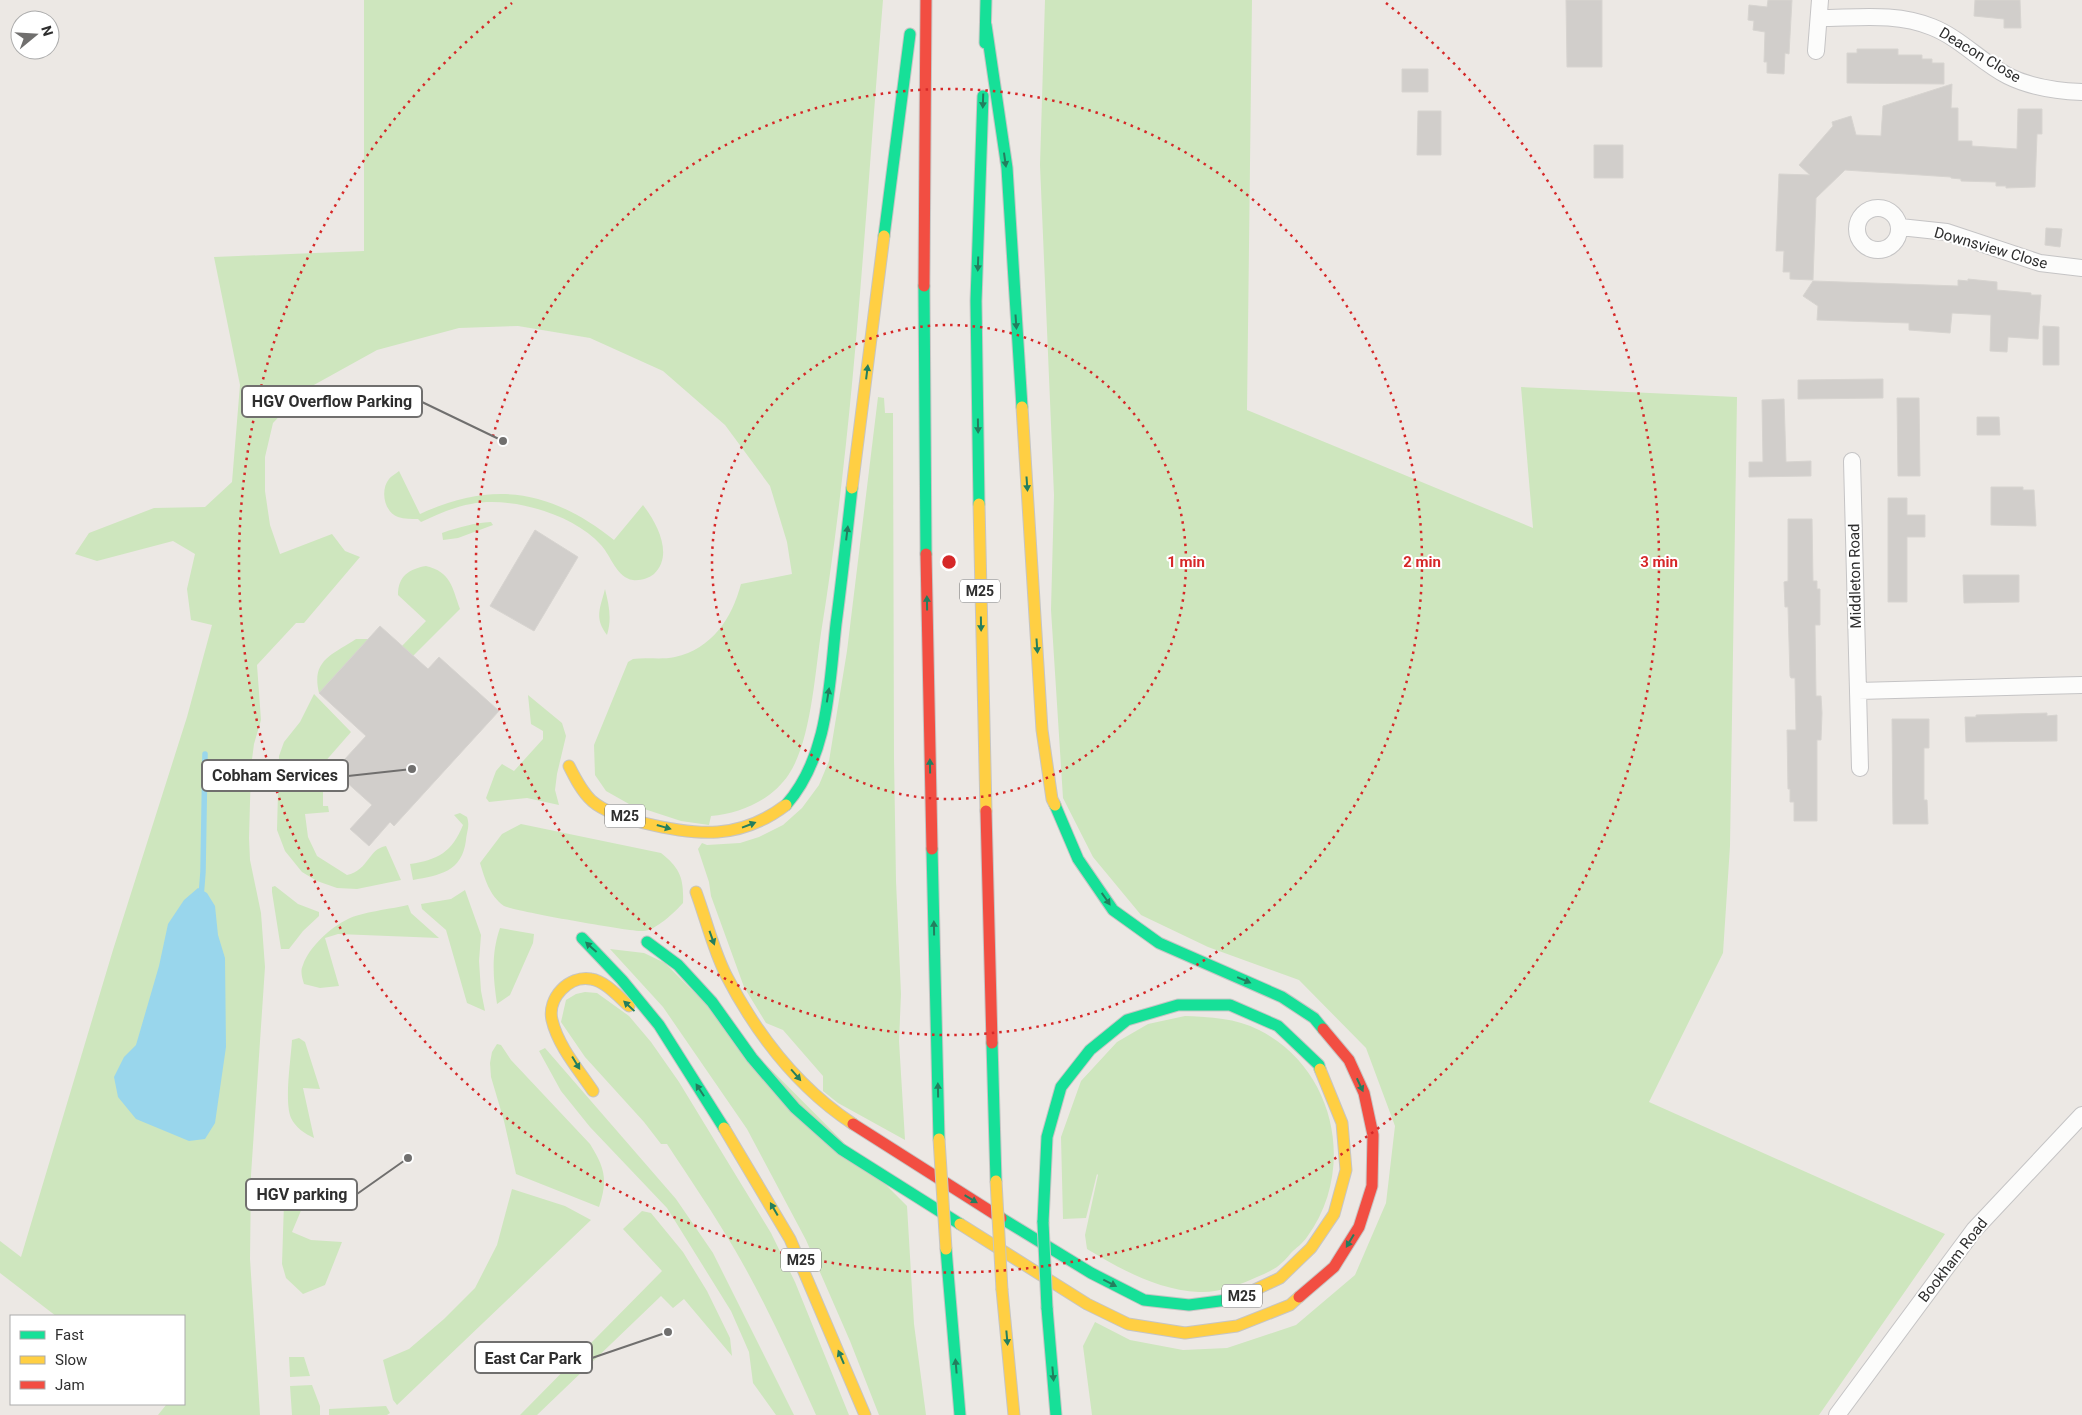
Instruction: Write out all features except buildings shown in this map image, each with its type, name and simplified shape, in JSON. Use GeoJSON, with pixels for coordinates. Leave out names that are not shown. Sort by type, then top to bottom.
{"type":"FeatureCollection","features":[{"type":"Feature","properties":{"kind":"highway"},"geometry":{"type":"LineString","coordinates":[[926,0],[924,340],[927,617],[939,1139],[960,1415]]}},
{"type":"Feature","properties":{"kind":"highway","name":"M25"},"geometry":{"type":"LineString","coordinates":[[986,0],[976,301],[982,656],[996,1181],[1002,1290],[1014,1415]]}},
{"type":"Feature","properties":{"kind":"highway","name":"M25"},"geometry":{"type":"LineString","coordinates":[[569,766],[583,791],[594,803],[606,810],[670,829],[701,834],[741,828],[767,817],[787,804],[811,769],[828,696],[912,19]]}},
{"type":"Feature","properties":{"kind":"highway","name":"M25"},"geometry":{"type":"LineString","coordinates":[[647,942],[678,965],[712,1002],[752,1058],[795,1108],[842,1149],[1087,1304],[1128,1324],[1185,1333],[1237,1326],[1290,1304],[1334,1268],[1359,1228],[1372,1186],[1373,1135],[1364,1093],[1349,1060],[1314,1018],[1282,996],[1158,944],[1113,910],[1078,859],[1052,799],[1042,730],[1006,168],[986,25]]}},
{"type":"Feature","properties":{"kind":"highway","name":"M25"},"geometry":{"type":"LineString","coordinates":[[696,892],[725,973],[767,1042],[803,1084],[846,1120],[894,1152],[1091,1273],[1144,1300],[1189,1306],[1235,1299],[1280,1278],[1311,1248],[1334,1214],[1346,1170],[1342,1123],[1319,1065],[1278,1026],[1230,1005],[1178,1005],[1127,1020],[1090,1050],[1061,1087],[1047,1137],[1043,1222],[1047,1308],[1056,1415]]}},
{"type":"Feature","properties":{"kind":"highway","name":"M25"},"geometry":{"type":"LineString","coordinates":[[582,938],[598,952],[644,1004],[750,1169],[790,1238],[865,1415]]}},
{"type":"Feature","properties":{"kind":"highway","name":"M25"},"geometry":{"type":"LineString","coordinates":[[593,1091],[557,1032],[552,1020],[551,1005],[557,993],[577,980],[592,979],[608,989],[649,1024],[676,1053]]}},
{"type":"Feature","properties":{"kind":"street"},"geometry":{"type":"LineString","coordinates":[[1816,51],[1820,0]]}},
{"type":"Feature","properties":{"kind":"street","name":"Deacon Close"},"geometry":{"type":"LineString","coordinates":[[1818,18],[1891,18],[1916,22],[1943,32],[2008,76],[2038,86],[2082,92]]}},
{"type":"Feature","properties":{"kind":"street","name":"Downsview Close"},"geometry":{"type":"LineString","coordinates":[[1900,227],[1947,232],[2040,264],[2082,268]]}},
{"type":"Feature","properties":{"kind":"street","name":"Middleton Road"},"geometry":{"type":"LineString","coordinates":[[1852,461],[1860,768]]}},
{"type":"Feature","properties":{"kind":"street"},"geometry":{"type":"LineString","coordinates":[[1858,691],[2082,685]]}},
{"type":"Feature","properties":{"kind":"street","name":"Bookham Road"},"geometry":{"type":"LineString","coordinates":[[1837,1415],[1974,1230],[2082,1115]]}},
{"type":"Feature","properties":{"kind":"green space"},"geometry":{"type":"Polygon","coordinates":[[[364,0],[883,0],[851,397],[833,554],[814,686],[807,725],[796,760],[782,783],[765,798],[733,812],[711,816],[709,825],[681,821],[629,804],[606,791],[595,775],[594,745],[628,662],[633,659],[675,657],[700,647],[719,630],[726,620],[741,584],[792,574],[787,542],[770,486],[725,425],[663,371],[590,338],[518,326],[459,328],[377,350],[303,391],[273,423],[265,457],[265,491],[270,525],[280,554],[332,534],[345,551],[360,557],[304,623],[296,623],[257,665],[261,720],[254,744],[251,767],[249,838],[250,860],[261,913],[265,967],[251,1175],[250,1259],[260,1415],[158,1415],[166,1405],[185,1405],[185,1315],[55,1315],[0,1273],[0,1241],[21,1257],[113,950],[187,717],[212,625],[191,620],[187,589],[195,554],[173,541],[97,561],[75,554],[89,533],[154,508],[205,507],[232,482],[240,385],[214,257],[364,251],[364,0]]]}},
{"type":"Feature","properties":{"kind":"green space"},"geometry":{"type":"Polygon","coordinates":[[[1045,0],[1252,0],[1247,410],[1533,528],[1521,387],[1737,397],[1730,846],[1723,953],[1649,1102],[1945,1234],[1819,1415],[1092,1415],[1083,1346],[1095,1322],[1130,1340],[1183,1350],[1227,1348],[1296,1325],[1355,1275],[1386,1203],[1395,1126],[1366,1048],[1299,980],[1208,947],[1141,915],[1093,857],[1063,798],[1051,610],[1054,495],[1040,165],[1045,0]]]}},
{"type":"Feature","properties":{"kind":"green space"},"geometry":{"type":"Polygon","coordinates":[[[878,397],[884,398],[885,413],[893,413],[896,881],[901,994],[899,1041],[905,1140],[838,1103],[823,1091],[823,1076],[783,1030],[766,1023],[744,987],[711,896],[709,882],[698,849],[702,843],[707,845],[740,843],[759,837],[783,825],[802,808],[819,785],[829,761],[847,651],[878,397]]]}},
{"type":"Feature","properties":{"kind":"green space"},"geometry":{"type":"Polygon","coordinates":[[[399,471],[420,514],[447,503],[473,497],[497,494],[521,496],[544,501],[568,510],[591,523],[614,540],[643,505],[658,530],[663,549],[663,558],[654,574],[647,578],[633,580],[627,578],[618,571],[601,545],[575,524],[558,516],[523,505],[487,502],[464,505],[421,522],[418,519],[398,517],[389,511],[384,495],[389,479],[399,471]]]}},
{"type":"Feature","properties":{"kind":"green space"},"geometry":{"type":"Polygon","coordinates":[[[491,522],[493,525],[458,538],[443,540],[442,533],[479,523],[491,522]]]}},
{"type":"Feature","properties":{"kind":"green space"},"geometry":{"type":"Polygon","coordinates":[[[426,566],[446,576],[460,609],[413,656],[402,646],[426,621],[398,595],[399,588],[402,578],[406,574],[414,569],[426,566]]]}},
{"type":"Feature","properties":{"kind":"green space"},"geometry":{"type":"Polygon","coordinates":[[[605,589],[609,612],[607,635],[599,618],[605,589]]]}},
{"type":"Feature","properties":{"kind":"green space"},"geometry":{"type":"Polygon","coordinates":[[[356,639],[369,639],[319,693],[317,682],[321,666],[332,654],[356,639]]]}},
{"type":"Feature","properties":{"kind":"green space"},"geometry":{"type":"Polygon","coordinates":[[[314,694],[351,732],[316,772],[323,792],[323,806],[328,806],[329,812],[305,814],[308,837],[317,856],[347,875],[360,869],[375,851],[386,846],[401,880],[357,889],[337,888],[317,881],[302,872],[285,851],[277,830],[279,756],[284,742],[300,722],[314,694]]]}},
{"type":"Feature","properties":{"kind":"green space"},"geometry":{"type":"Polygon","coordinates":[[[528,695],[562,723],[566,736],[555,790],[559,805],[527,798],[489,802],[486,798],[496,771],[502,764],[514,771],[543,739],[543,731],[531,724],[528,695]]]}},
{"type":"Feature","properties":{"kind":"green space"},"geometry":{"type":"Polygon","coordinates":[[[460,813],[467,817],[468,826],[464,851],[460,859],[455,865],[441,874],[413,880],[410,864],[436,857],[454,842],[463,825],[454,815],[460,813]]]}},
{"type":"Feature","properties":{"kind":"green space"},"geometry":{"type":"Polygon","coordinates":[[[521,824],[661,853],[673,864],[680,874],[683,887],[683,903],[659,925],[643,931],[527,912],[504,906],[491,892],[480,863],[502,834],[521,824]]]}},
{"type":"Feature","properties":{"kind":"green space"},"geometry":{"type":"Polygon","coordinates":[[[275,886],[298,904],[319,912],[319,916],[303,931],[289,949],[281,949],[272,892],[272,887],[275,886]]]}},
{"type":"Feature","properties":{"kind":"green space"},"geometry":{"type":"Polygon","coordinates":[[[465,890],[481,935],[479,961],[481,991],[485,1011],[467,1003],[446,930],[422,909],[421,904],[451,899],[465,890]]]}},
{"type":"Feature","properties":{"kind":"green space"},"geometry":{"type":"Polygon","coordinates":[[[408,905],[411,913],[439,938],[338,934],[325,938],[339,986],[320,988],[304,984],[302,970],[306,958],[321,938],[335,927],[361,914],[408,905]]]}},
{"type":"Feature","properties":{"kind":"green space"},"geometry":{"type":"Polygon","coordinates":[[[500,928],[534,934],[533,943],[510,995],[497,1004],[494,966],[495,947],[500,928]]]}},
{"type":"Feature","properties":{"kind":"green space"},"geometry":{"type":"Polygon","coordinates":[[[610,949],[644,953],[665,963],[907,1206],[914,1324],[926,1415],[879,1415],[850,1341],[806,1240],[747,1129],[663,1007],[610,949]]]}},
{"type":"Feature","properties":{"kind":"green space"},"geometry":{"type":"Polygon","coordinates":[[[585,992],[597,993],[629,1016],[651,1042],[679,1082],[771,1233],[795,1282],[849,1415],[816,1415],[788,1352],[757,1290],[719,1223],[667,1144],[661,1144],[644,1122],[585,1057],[561,1022],[566,1000],[576,994],[585,992]]]}},
{"type":"Feature","properties":{"kind":"green space"},"geometry":{"type":"Polygon","coordinates":[[[1185,1016],[1241,1023],[1259,1030],[1285,1047],[1306,1069],[1321,1094],[1330,1122],[1334,1152],[1331,1181],[1322,1210],[1304,1241],[1281,1264],[1270,1271],[1236,1286],[1206,1292],[1169,1287],[1141,1278],[1087,1249],[1085,1235],[1097,1174],[1086,1218],[1063,1219],[1061,1137],[1081,1081],[1117,1042],[1148,1024],[1185,1016]]]}},
{"type":"Feature","properties":{"kind":"green space"},"geometry":{"type":"Polygon","coordinates":[[[299,1038],[305,1042],[320,1089],[303,1088],[314,1138],[295,1124],[289,1111],[288,1091],[292,1040],[299,1038]]]}},
{"type":"Feature","properties":{"kind":"green space"},"geometry":{"type":"Polygon","coordinates":[[[497,1044],[501,1045],[511,1060],[590,1144],[604,1174],[604,1189],[599,1207],[516,1174],[504,1121],[491,1077],[490,1063],[492,1052],[497,1044]]]}},
{"type":"Feature","properties":{"kind":"green space"},"geometry":{"type":"Polygon","coordinates":[[[545,1048],[676,1199],[713,1253],[794,1415],[776,1415],[753,1383],[749,1352],[731,1311],[667,1208],[590,1127],[561,1091],[539,1051],[545,1048]]]}},
{"type":"Feature","properties":{"kind":"green space"},"geometry":{"type":"Polygon","coordinates":[[[310,1189],[292,1232],[311,1240],[342,1242],[325,1285],[303,1294],[286,1278],[282,1264],[284,1202],[294,1193],[310,1189]]]}},
{"type":"Feature","properties":{"kind":"green space"},"geometry":{"type":"Polygon","coordinates":[[[512,1189],[565,1206],[591,1220],[397,1405],[393,1400],[383,1360],[409,1349],[444,1319],[475,1288],[497,1245],[512,1189]]]}},
{"type":"Feature","properties":{"kind":"green space"},"geometry":{"type":"Polygon","coordinates":[[[642,1211],[651,1213],[683,1252],[707,1291],[730,1338],[732,1356],[684,1299],[673,1308],[661,1296],[537,1415],[520,1415],[662,1271],[623,1229],[642,1211]]]}},
{"type":"Feature","properties":{"kind":"green space"},"geometry":{"type":"Polygon","coordinates":[[[289,1357],[304,1357],[310,1376],[290,1377],[289,1357]]]}},
{"type":"Feature","properties":{"kind":"green space"},"geometry":{"type":"Polygon","coordinates":[[[312,1385],[320,1406],[320,1415],[292,1415],[290,1386],[312,1385]]]}},
{"type":"Feature","properties":{"kind":"green space"},"geometry":{"type":"Polygon","coordinates":[[[386,1406],[390,1413],[387,1415],[329,1415],[329,1409],[386,1406]]]}},
{"type":"Feature","properties":{"kind":"water"},"geometry":{"type":"Polygon","coordinates":[[[198,888],[207,893],[215,906],[218,935],[225,958],[226,1047],[215,1123],[205,1139],[189,1141],[136,1119],[118,1097],[114,1077],[124,1057],[136,1045],[159,966],[168,924],[184,900],[198,888]]]}},
{"type":"Feature","properties":{"kind":"waterway"},"geometry":{"type":"LineString","coordinates":[[201,897],[205,754]]}},
{"type":"Feature","properties":{"kind":"traffic: fast"},"geometry":{"type":"LineString","coordinates":[[985,43],[986,0]]}},
{"type":"Feature","properties":{"kind":"traffic: fast"},"geometry":{"type":"LineString","coordinates":[[986,25],[1007,168],[1022,407]]}},
{"type":"Feature","properties":{"kind":"traffic: fast"},"geometry":{"type":"LineString","coordinates":[[884,236],[910,34]]}},
{"type":"Feature","properties":{"kind":"traffic: fast"},"geometry":{"type":"LineString","coordinates":[[979,504],[976,301],[983,96]]}},
{"type":"Feature","properties":{"kind":"traffic: fast"},"geometry":{"type":"LineString","coordinates":[[924,286],[926,554]]}},
{"type":"Feature","properties":{"kind":"traffic: fast"},"geometry":{"type":"LineString","coordinates":[[786,805],[800,786],[811,765],[819,743],[824,719],[852,488]]}},
{"type":"Feature","properties":{"kind":"traffic: fast"},"geometry":{"type":"LineString","coordinates":[[1055,805],[1078,859],[1113,910],[1159,943],[1282,997],[1314,1018],[1323,1029]]}},
{"type":"Feature","properties":{"kind":"traffic: fast"},"geometry":{"type":"LineString","coordinates":[[932,849],[939,1139]]}},
{"type":"Feature","properties":{"kind":"traffic: fast"},"geometry":{"type":"LineString","coordinates":[[582,938],[622,980],[659,1025],[724,1128]]}},
{"type":"Feature","properties":{"kind":"traffic: fast"},"geometry":{"type":"LineString","coordinates":[[647,942],[678,965],[712,1002],[752,1058],[795,1108],[841,1149],[960,1224]]}},
{"type":"Feature","properties":{"kind":"traffic: fast"},"geometry":{"type":"LineString","coordinates":[[1043,1222],[1047,1137],[1061,1087],[1090,1050],[1127,1020],[1178,1005],[1230,1005],[1278,1026],[1319,1065],[1320,1069]]}},
{"type":"Feature","properties":{"kind":"traffic: fast"},"geometry":{"type":"LineString","coordinates":[[992,1043],[996,1181]]}},
{"type":"Feature","properties":{"kind":"traffic: fast"},"geometry":{"type":"LineString","coordinates":[[1001,1218],[1091,1273],[1144,1300],[1189,1305],[1235,1299],[1246,1294]]}},
{"type":"Feature","properties":{"kind":"traffic: fast"},"geometry":{"type":"LineString","coordinates":[[1043,1222],[1047,1308]]}},
{"type":"Feature","properties":{"kind":"traffic: fast"},"geometry":{"type":"LineString","coordinates":[[946,1249],[960,1415]]}},
{"type":"Feature","properties":{"kind":"traffic: fast"},"geometry":{"type":"LineString","coordinates":[[1047,1308],[1056,1415]]}},
{"type":"Feature","properties":{"kind":"traffic: slow"},"geometry":{"type":"LineString","coordinates":[[852,488],[884,236]]}},
{"type":"Feature","properties":{"kind":"traffic: slow"},"geometry":{"type":"LineString","coordinates":[[1022,407],[1042,730],[1052,799],[1055,805]]}},
{"type":"Feature","properties":{"kind":"traffic: slow"},"geometry":{"type":"LineString","coordinates":[[979,504],[986,811]]}},
{"type":"Feature","properties":{"kind":"traffic: slow"},"geometry":{"type":"LineString","coordinates":[[569,766],[576,780],[592,801],[610,812],[644,823],[682,831],[718,832],[735,830],[769,816],[786,805]]}},
{"type":"Feature","properties":{"kind":"traffic: slow"},"geometry":{"type":"LineString","coordinates":[[696,892],[721,965],[751,1018],[796,1076],[853,1124]]}},
{"type":"Feature","properties":{"kind":"traffic: slow"},"geometry":{"type":"LineString","coordinates":[[593,1091],[570,1057],[555,1030],[551,1012],[556,996],[568,984],[583,979],[591,979],[596,980],[611,990],[629,1006]]}},
{"type":"Feature","properties":{"kind":"traffic: slow"},"geometry":{"type":"LineString","coordinates":[[1246,1294],[1280,1278],[1311,1248],[1334,1214],[1346,1170],[1342,1123],[1320,1069]]}},
{"type":"Feature","properties":{"kind":"traffic: slow"},"geometry":{"type":"LineString","coordinates":[[724,1128],[790,1239],[865,1415]]}},
{"type":"Feature","properties":{"kind":"traffic: slow"},"geometry":{"type":"LineString","coordinates":[[939,1139],[946,1249]]}},
{"type":"Feature","properties":{"kind":"traffic: slow"},"geometry":{"type":"LineString","coordinates":[[996,1181],[1002,1290]]}},
{"type":"Feature","properties":{"kind":"traffic: slow"},"geometry":{"type":"LineString","coordinates":[[960,1224],[1087,1304],[1128,1324],[1185,1333],[1237,1326],[1290,1305],[1299,1297]]}},
{"type":"Feature","properties":{"kind":"traffic: slow"},"geometry":{"type":"LineString","coordinates":[[1002,1290],[1014,1415]]}},
{"type":"Feature","properties":{"kind":"traffic: jam"},"geometry":{"type":"LineString","coordinates":[[924,286],[926,0]]}},
{"type":"Feature","properties":{"kind":"traffic: jam"},"geometry":{"type":"LineString","coordinates":[[926,554],[932,849]]}},
{"type":"Feature","properties":{"kind":"traffic: jam"},"geometry":{"type":"LineString","coordinates":[[986,811],[992,1043]]}},
{"type":"Feature","properties":{"kind":"traffic: jam"},"geometry":{"type":"LineString","coordinates":[[1299,1297],[1334,1267],[1359,1227],[1372,1186],[1373,1135],[1364,1093],[1349,1060],[1323,1029]]}},
{"type":"Feature","properties":{"kind":"traffic: jam"},"geometry":{"type":"LineString","coordinates":[[853,1124],[1001,1218]]}},
{"type":"Feature","properties":{"kind":"place","name":"HGV Overflow Parking"},"geometry":{"type":"Point","coordinates":[503,441]}},
{"type":"Feature","properties":{"kind":"place","name":"Cobham Services"},"geometry":{"type":"Point","coordinates":[412,769]}},
{"type":"Feature","properties":{"kind":"place","name":"HGV parking"},"geometry":{"type":"Point","coordinates":[408,1158]}},
{"type":"Feature","properties":{"kind":"place","name":"East Car Park"},"geometry":{"type":"Point","coordinates":[668,1332]}}]}
